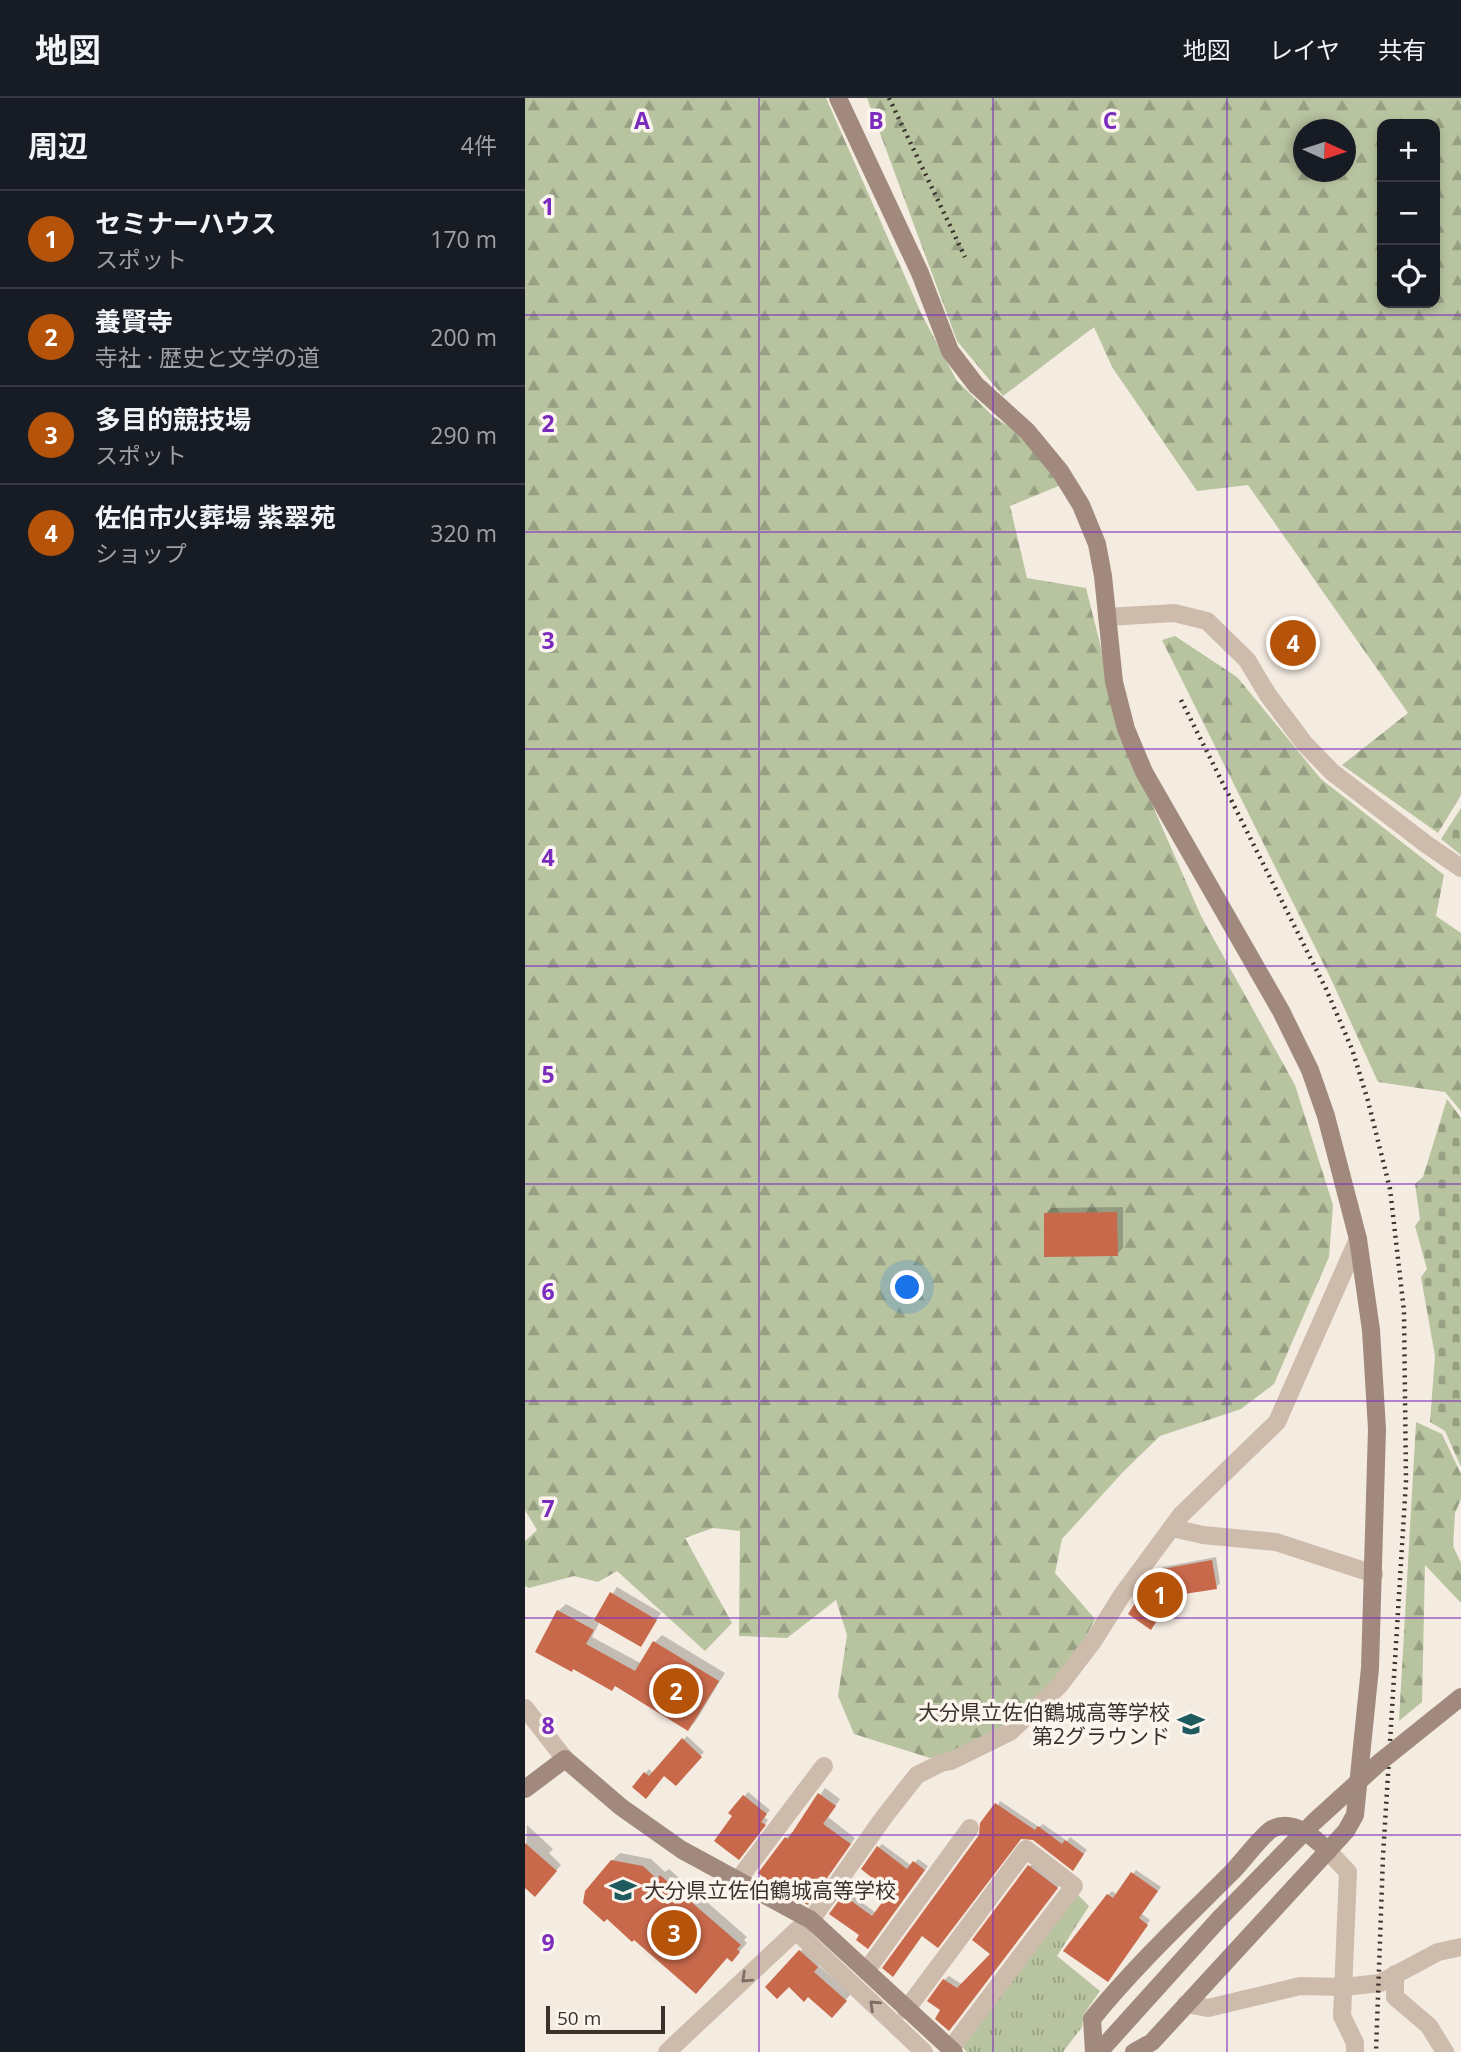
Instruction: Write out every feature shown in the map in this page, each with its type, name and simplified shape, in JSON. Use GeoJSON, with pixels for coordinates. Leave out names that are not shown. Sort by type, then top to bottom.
{"type":"FeatureCollection","features":[{"type":"Feature","properties":{"kind":"street"},"geometry":{"type":"LineString","coordinates":[[838,98],[920,273],[950,351],[976,385],[1027,431],[1060,471],[1081,505],[1097,544],[1114,682],[1126,729],[1144,772],[1281,1012],[1310,1070],[1326,1116],[1358,1239],[1371,1330],[1377,1429],[1370,1668],[1355,1815],[1346,1831],[1152,2042],[1134,2052]]}},
{"type":"Feature","properties":{"kind":"street"},"geometry":{"type":"LineString","coordinates":[[1107,617],[1174,613],[1207,621],[1247,660],[1268,695],[1304,743],[1332,772],[1461,868]]}},
{"type":"Feature","properties":{"kind":"street"},"geometry":{"type":"LineString","coordinates":[[667,2052],[811,1920],[917,1775],[941,1763],[951,1762],[1010,1732],[1059,1686],[1181,1515],[1277,1422],[1334,1278],[1358,1239]]}},
{"type":"Feature","properties":{"kind":"street"},"geometry":{"type":"LineString","coordinates":[[1172,1528],[1203,1535],[1276,1542],[1374,1574]]}},
{"type":"Feature","properties":{"kind":"street"},"geometry":{"type":"LineString","coordinates":[[1097,2052],[1220,1918],[1314,1822],[1380,1762],[1461,1697]]}},
{"type":"Feature","properties":{"kind":"street"},"geometry":{"type":"LineString","coordinates":[[525,1708],[565,1759],[631,1815],[682,1850],[811,1920],[906,2010],[952,2050],[1074,1886],[1025,1849],[906,2010]]}},
{"type":"Feature","properties":{"kind":"street"},"geometry":{"type":"LineString","coordinates":[[525,1789],[565,1759]]}},
{"type":"Feature","properties":{"kind":"street"},"geometry":{"type":"LineString","coordinates":[[738,1881],[824,1766]]}},
{"type":"Feature","properties":{"kind":"street"},"geometry":{"type":"LineString","coordinates":[[1097,2052],[1092,2020],[1127,1976],[1235,1870],[1272,1829],[1286,1825],[1312,1835],[1348,1872],[1342,2016],[1356,2043],[1355,2052]]}},
{"type":"Feature","properties":{"kind":"street"},"geometry":{"type":"LineString","coordinates":[[866,1971],[970,1828]]}},
{"type":"Feature","properties":{"kind":"street"},"geometry":{"type":"LineString","coordinates":[[796,1931],[924,2052]]}},
{"type":"Feature","properties":{"kind":"street"},"geometry":{"type":"LineString","coordinates":[[1186,2004],[1208,2008],[1300,1986],[1344,1987],[1380,1983],[1438,1952],[1461,1947]]}},
{"type":"Feature","properties":{"kind":"street"},"geometry":{"type":"LineString","coordinates":[[1395,1974],[1395,1997],[1429,2026],[1445,2052]]}},
{"type":"Feature","properties":{"kind":"green space"},"geometry":{"type":"Polygon","coordinates":[[[525,98],[826,98],[922,315],[957,381],[994,417],[1023,436],[1061,485],[1010,506],[1027,578],[1086,588],[1110,683],[1144,786],[1201,916],[1295,1085],[1333,1205],[1329,1257],[1274,1384],[1241,1409],[1160,1436],[1062,1539],[1055,1573],[1095,1619],[1076,1656],[1014,1722],[962,1750],[930,1758],[854,1734],[838,1696],[847,1635],[836,1600],[787,1638],[739,1636],[740,1531],[713,1528],[685,1538],[732,1623],[705,1651],[617,1571],[598,1582],[574,1576],[529,1588],[525,1586],[525,1541],[537,1530],[525,1510],[525,98]]]}},
{"type":"Feature","properties":{"kind":"green space"},"geometry":{"type":"Polygon","coordinates":[[[867,98],[1461,98],[1461,795],[1438,833],[1342,765],[1408,713],[1248,485],[1197,491],[1112,367],[1094,327],[1003,396],[957,341],[867,98]]]}},
{"type":"Feature","properties":{"kind":"green space"},"geometry":{"type":"Polygon","coordinates":[[[1175,636],[1237,677],[1321,779],[1444,875],[1436,916],[1461,933],[1461,1111],[1445,1092],[1378,1082],[1331,979],[1162,640],[1175,636]]]}},
{"type":"Feature","properties":{"kind":"green space"},"geometry":{"type":"Polygon","coordinates":[[[1461,808],[1461,855],[1441,839],[1461,808]]]}},
{"type":"Feature","properties":{"kind":"green space"},"geometry":{"type":"Polygon","coordinates":[[[1447,1099],[1461,1118],[1461,1467],[1445,1431],[1430,1422],[1435,1356],[1421,1277],[1427,1269],[1415,1226],[1420,1219],[1415,1184],[1423,1177],[1447,1099]]]}},
{"type":"Feature","properties":{"kind":"green space"},"geometry":{"type":"Polygon","coordinates":[[[1416,1422],[1442,1434],[1461,1474],[1461,1499],[1455,1513],[1453,1546],[1461,1563],[1461,1603],[1425,1565],[1422,1702],[1399,1721],[1416,1422]]]}},
{"type":"Feature","properties":{"kind":"green space"},"geometry":{"type":"Polygon","coordinates":[[[1077,1894],[1089,1906],[1057,1956],[1100,1991],[1084,2014],[1082,2027],[1063,2052],[967,2052],[961,2046],[1077,1894]]]}},
{"type":"Feature","properties":{"kind":"building"},"geometry":{"type":"Polygon","coordinates":[[[1117,1212],[1118,1256],[1044,1257],[1044,1213],[1117,1212]]]}},
{"type":"Feature","properties":{"kind":"building"},"geometry":{"type":"Polygon","coordinates":[[[1212,1560],[1217,1589],[1184,1594],[1177,1600],[1171,1599],[1151,1630],[1128,1614],[1157,1570],[1212,1560]]]}},
{"type":"Feature","properties":{"kind":"building"},"geometry":{"type":"Polygon","coordinates":[[[610,1592],[657,1620],[641,1647],[594,1620],[610,1592]]]}},
{"type":"Feature","properties":{"kind":"building"},"geometry":{"type":"Polygon","coordinates":[[[557,1610],[594,1630],[586,1644],[635,1671],[653,1641],[719,1681],[688,1731],[615,1686],[612,1691],[535,1652],[557,1610]]]}},
{"type":"Feature","properties":{"kind":"building"},"geometry":{"type":"Polygon","coordinates":[[[682,1738],[702,1757],[676,1786],[664,1776],[646,1799],[632,1787],[644,1772],[649,1776],[682,1738]]]}},
{"type":"Feature","properties":{"kind":"building"},"geometry":{"type":"Polygon","coordinates":[[[818,1793],[836,1806],[823,1824],[851,1844],[808,1905],[785,1893],[758,1873],[785,1837],[788,1839],[818,1793]]]}},
{"type":"Feature","properties":{"kind":"building"},"geometry":{"type":"Polygon","coordinates":[[[743,1795],[767,1814],[761,1822],[766,1825],[739,1860],[714,1841],[732,1816],[728,1813],[743,1795]]]}},
{"type":"Feature","properties":{"kind":"building"},"geometry":{"type":"Polygon","coordinates":[[[995,1803],[1035,1830],[1038,1826],[1062,1844],[1065,1840],[1084,1854],[1073,1871],[1033,1840],[1021,1839],[938,1948],[922,1936],[893,1977],[882,1968],[979,1835],[980,1823],[995,1803]]]}},
{"type":"Feature","properties":{"kind":"building"},"geometry":{"type":"Polygon","coordinates":[[[525,1843],[557,1871],[535,1897],[525,1888],[525,1843]]]}},
{"type":"Feature","properties":{"kind":"building"},"geometry":{"type":"Polygon","coordinates":[[[877,1846],[907,1869],[913,1861],[925,1870],[868,1949],[856,1940],[859,1935],[829,1914],[843,1895],[872,1916],[890,1892],[861,1869],[877,1846]]]}},
{"type":"Feature","properties":{"kind":"building"},"geometry":{"type":"Polygon","coordinates":[[[611,1860],[643,1866],[657,1879],[660,1875],[741,1945],[737,1949],[740,1952],[732,1962],[727,1958],[696,1994],[634,1940],[632,1942],[607,1919],[604,1922],[583,1903],[585,1891],[611,1860]]]}},
{"type":"Feature","properties":{"kind":"building"},"geometry":{"type":"Polygon","coordinates":[[[1028,1865],[1058,1888],[949,2031],[935,2019],[940,2010],[927,2001],[943,1979],[957,1988],[990,1954],[972,1940],[1028,1865]]]}},
{"type":"Feature","properties":{"kind":"building"},"geometry":{"type":"Polygon","coordinates":[[[1131,1872],[1158,1891],[1139,1918],[1148,1925],[1108,1982],[1063,1951],[1107,1894],[1113,1898],[1131,1872]]]}},
{"type":"Feature","properties":{"kind":"building"},"geometry":{"type":"Polygon","coordinates":[[[799,1950],[818,1967],[814,1972],[847,2001],[832,2018],[808,1997],[804,2002],[789,1987],[777,1999],[765,1987],[799,1950]]]}},
{"type":"Feature","properties":{"kind":"railway"},"geometry":{"type":"LineString","coordinates":[[889,98],[965,257]]}},
{"type":"Feature","properties":{"kind":"railway"},"geometry":{"type":"LineString","coordinates":[[1181,700],[1326,989],[1352,1049],[1390,1189],[1404,1311],[1406,1481],[1383,1856],[1376,2052]]}},
{"type":"Feature","properties":{"kind":"place","name":"佐伯市火葬場 紫翠苑"},"geometry":{"type":"Point","coordinates":[1293,643]}},
{"type":"Feature","properties":{"kind":"place","name":"セミナーハウス"},"geometry":{"type":"Point","coordinates":[1160,1595]}},
{"type":"Feature","properties":{"kind":"place","name":"養賢寺"},"geometry":{"type":"Point","coordinates":[676,1691]}},
{"type":"Feature","properties":{"kind":"place","name":"大分県立佐伯鶴城高等学校 第2グラウンド"},"geometry":{"type":"Point","coordinates":[1191,1724]}},
{"type":"Feature","properties":{"kind":"place","name":"大分県立佐伯鶴城高等学校"},"geometry":{"type":"Point","coordinates":[623,1890]}},
{"type":"Feature","properties":{"kind":"place","name":"多目的競技場"},"geometry":{"type":"Point","coordinates":[674,1933]}}]}
